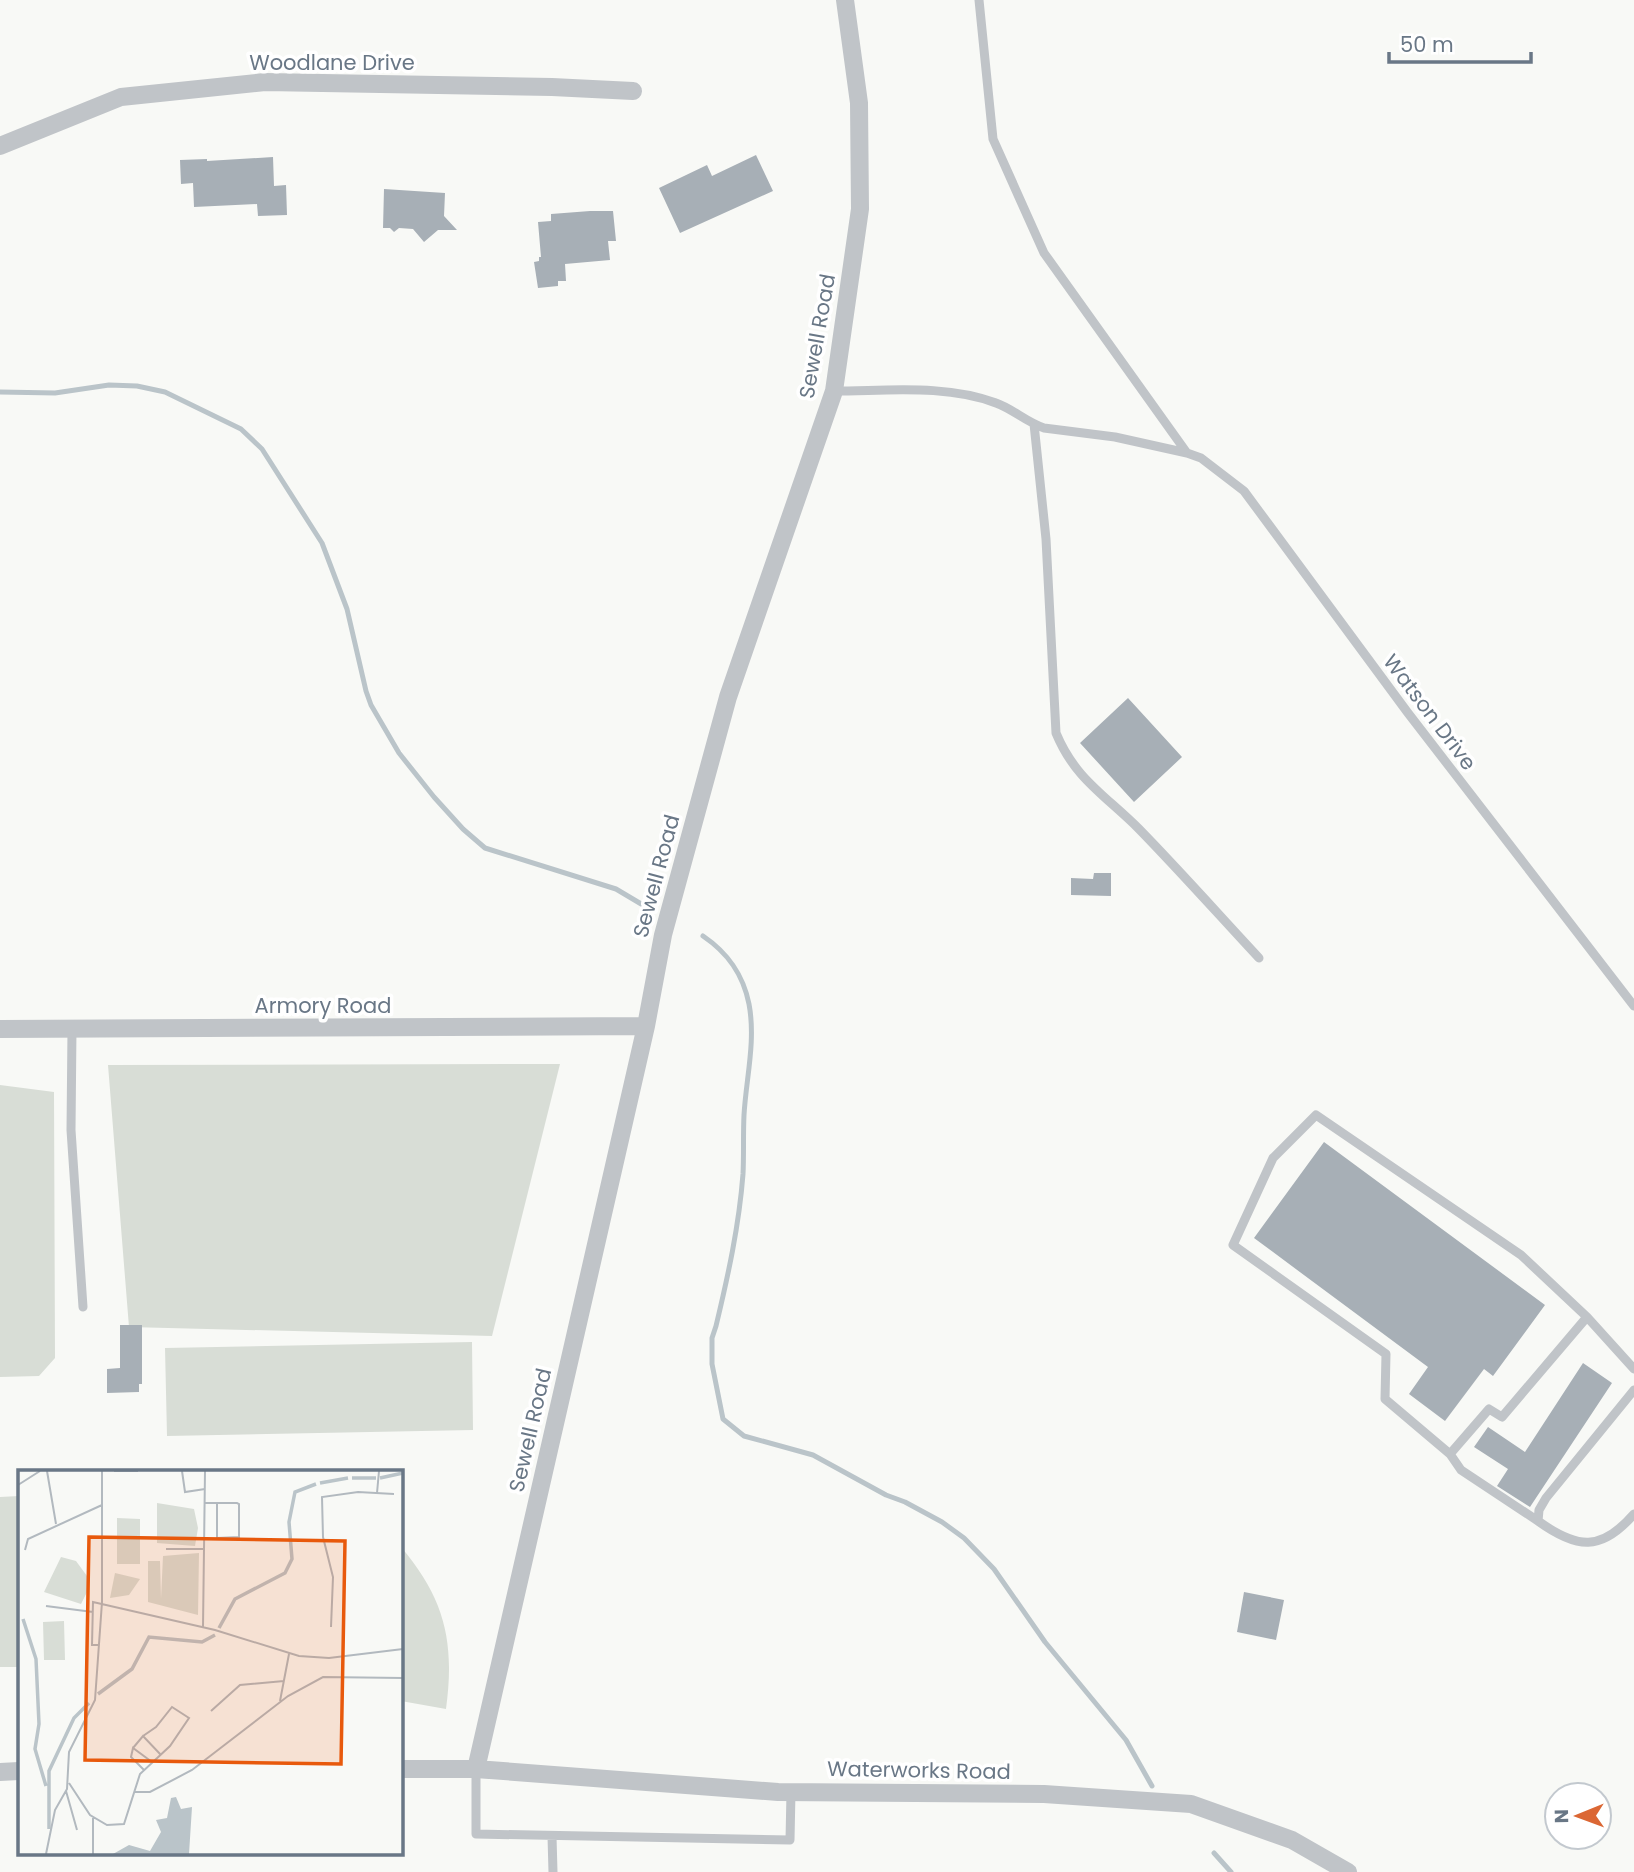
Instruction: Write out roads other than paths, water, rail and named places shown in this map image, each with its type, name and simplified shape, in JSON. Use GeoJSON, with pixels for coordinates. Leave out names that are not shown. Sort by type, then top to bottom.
{"type":"FeatureCollection","features":[{"type":"Feature","properties":{"kind":"street","name":"Sewell Road"},"geometry":{"type":"LineString","coordinates":[[476,1769],[646,1026],[663,935],[728,697],[834,391],[860,209],[859,103],[845,0]]}},
{"type":"Feature","properties":{"kind":"street","name":"Woodlane Drive"},"geometry":{"type":"LineString","coordinates":[[0,146],[121,97],[265,82],[633,91]]}},
{"type":"Feature","properties":{"kind":"street","name":"Armory Road"},"geometry":{"type":"LineString","coordinates":[[0,1029],[646,1026]]}},
{"type":"Feature","properties":{"kind":"street","name":"Waterworks Road"},"geometry":{"type":"LineString","coordinates":[[402,1769],[476,1769],[791,1792],[1044,1794],[1191,1804],[1292,1840],[1348,1872]]}},
{"type":"Feature","properties":{"kind":"street"},"geometry":{"type":"LineString","coordinates":[[0,1772],[18,1771]]}},
{"type":"Feature","properties":{"kind":"lane"},"geometry":{"type":"LineString","coordinates":[[979,0],[993,139],[1044,253],[1187,453]]}},
{"type":"Feature","properties":{"kind":"lane"},"geometry":{"type":"LineString","coordinates":[[834,391],[949,393],[998,403],[1034,424],[1115,437],[1187,453]]}},
{"type":"Feature","properties":{"kind":"lane"},"geometry":{"type":"LineString","coordinates":[[1034,424],[1045,539],[1056,733],[1062,748],[1083,778],[1137,827],[1259,958]]}},
{"type":"Feature","properties":{"kind":"lane","name":"Watson Drive"},"geometry":{"type":"LineString","coordinates":[[1187,453],[1202,458],[1244,491],[1408,713],[1634,1006]]}},
{"type":"Feature","properties":{"kind":"lane"},"geometry":{"type":"LineString","coordinates":[[72,1029],[71,1130],[83,1307]]}},
{"type":"Feature","properties":{"kind":"lane"},"geometry":{"type":"LineString","coordinates":[[1634,1369],[1587,1317],[1521,1255],[1316,1115],[1273,1158],[1233,1245],[1386,1354],[1385,1399],[1450,1454],[1461,1469],[1559,1536],[1577,1542],[1594,1542],[1618,1532],[1634,1514]]}},
{"type":"Feature","properties":{"kind":"lane"},"geometry":{"type":"LineString","coordinates":[[1450,1454],[1489,1409],[1502,1417],[1587,1317]]}},
{"type":"Feature","properties":{"kind":"lane"},"geometry":{"type":"LineString","coordinates":[[1538,1521],[1539,1510],[1546,1499],[1634,1390]]}},
{"type":"Feature","properties":{"kind":"lane"},"geometry":{"type":"LineString","coordinates":[[476,1769],[476,1834],[790,1840],[791,1792]]}},
{"type":"Feature","properties":{"kind":"lane"},"geometry":{"type":"LineString","coordinates":[[552,1836],[553,1872]]}},
{"type":"Feature","properties":{"kind":"waterway"},"geometry":{"type":"LineString","coordinates":[[0,392],[55,393],[109,385],[137,386],[165,392],[241,429],[262,449],[322,543],[347,609],[371,705],[399,753],[434,797],[463,829],[485,848],[616,889],[653,911]]}},
{"type":"Feature","properties":{"kind":"waterway"},"geometry":{"type":"LineString","coordinates":[[703,936],[733,965],[743,983],[751,1018],[741,1193],[729,1270],[712,1338],[712,1364],[723,1419],[744,1436],[813,1455],[942,1522],[964,1538],[994,1569],[1045,1642],[1126,1740],[1152,1786]]}},
{"type":"Feature","properties":{"kind":"waterway"},"geometry":{"type":"LineString","coordinates":[[1214,1853],[1231,1872]]}}]}
